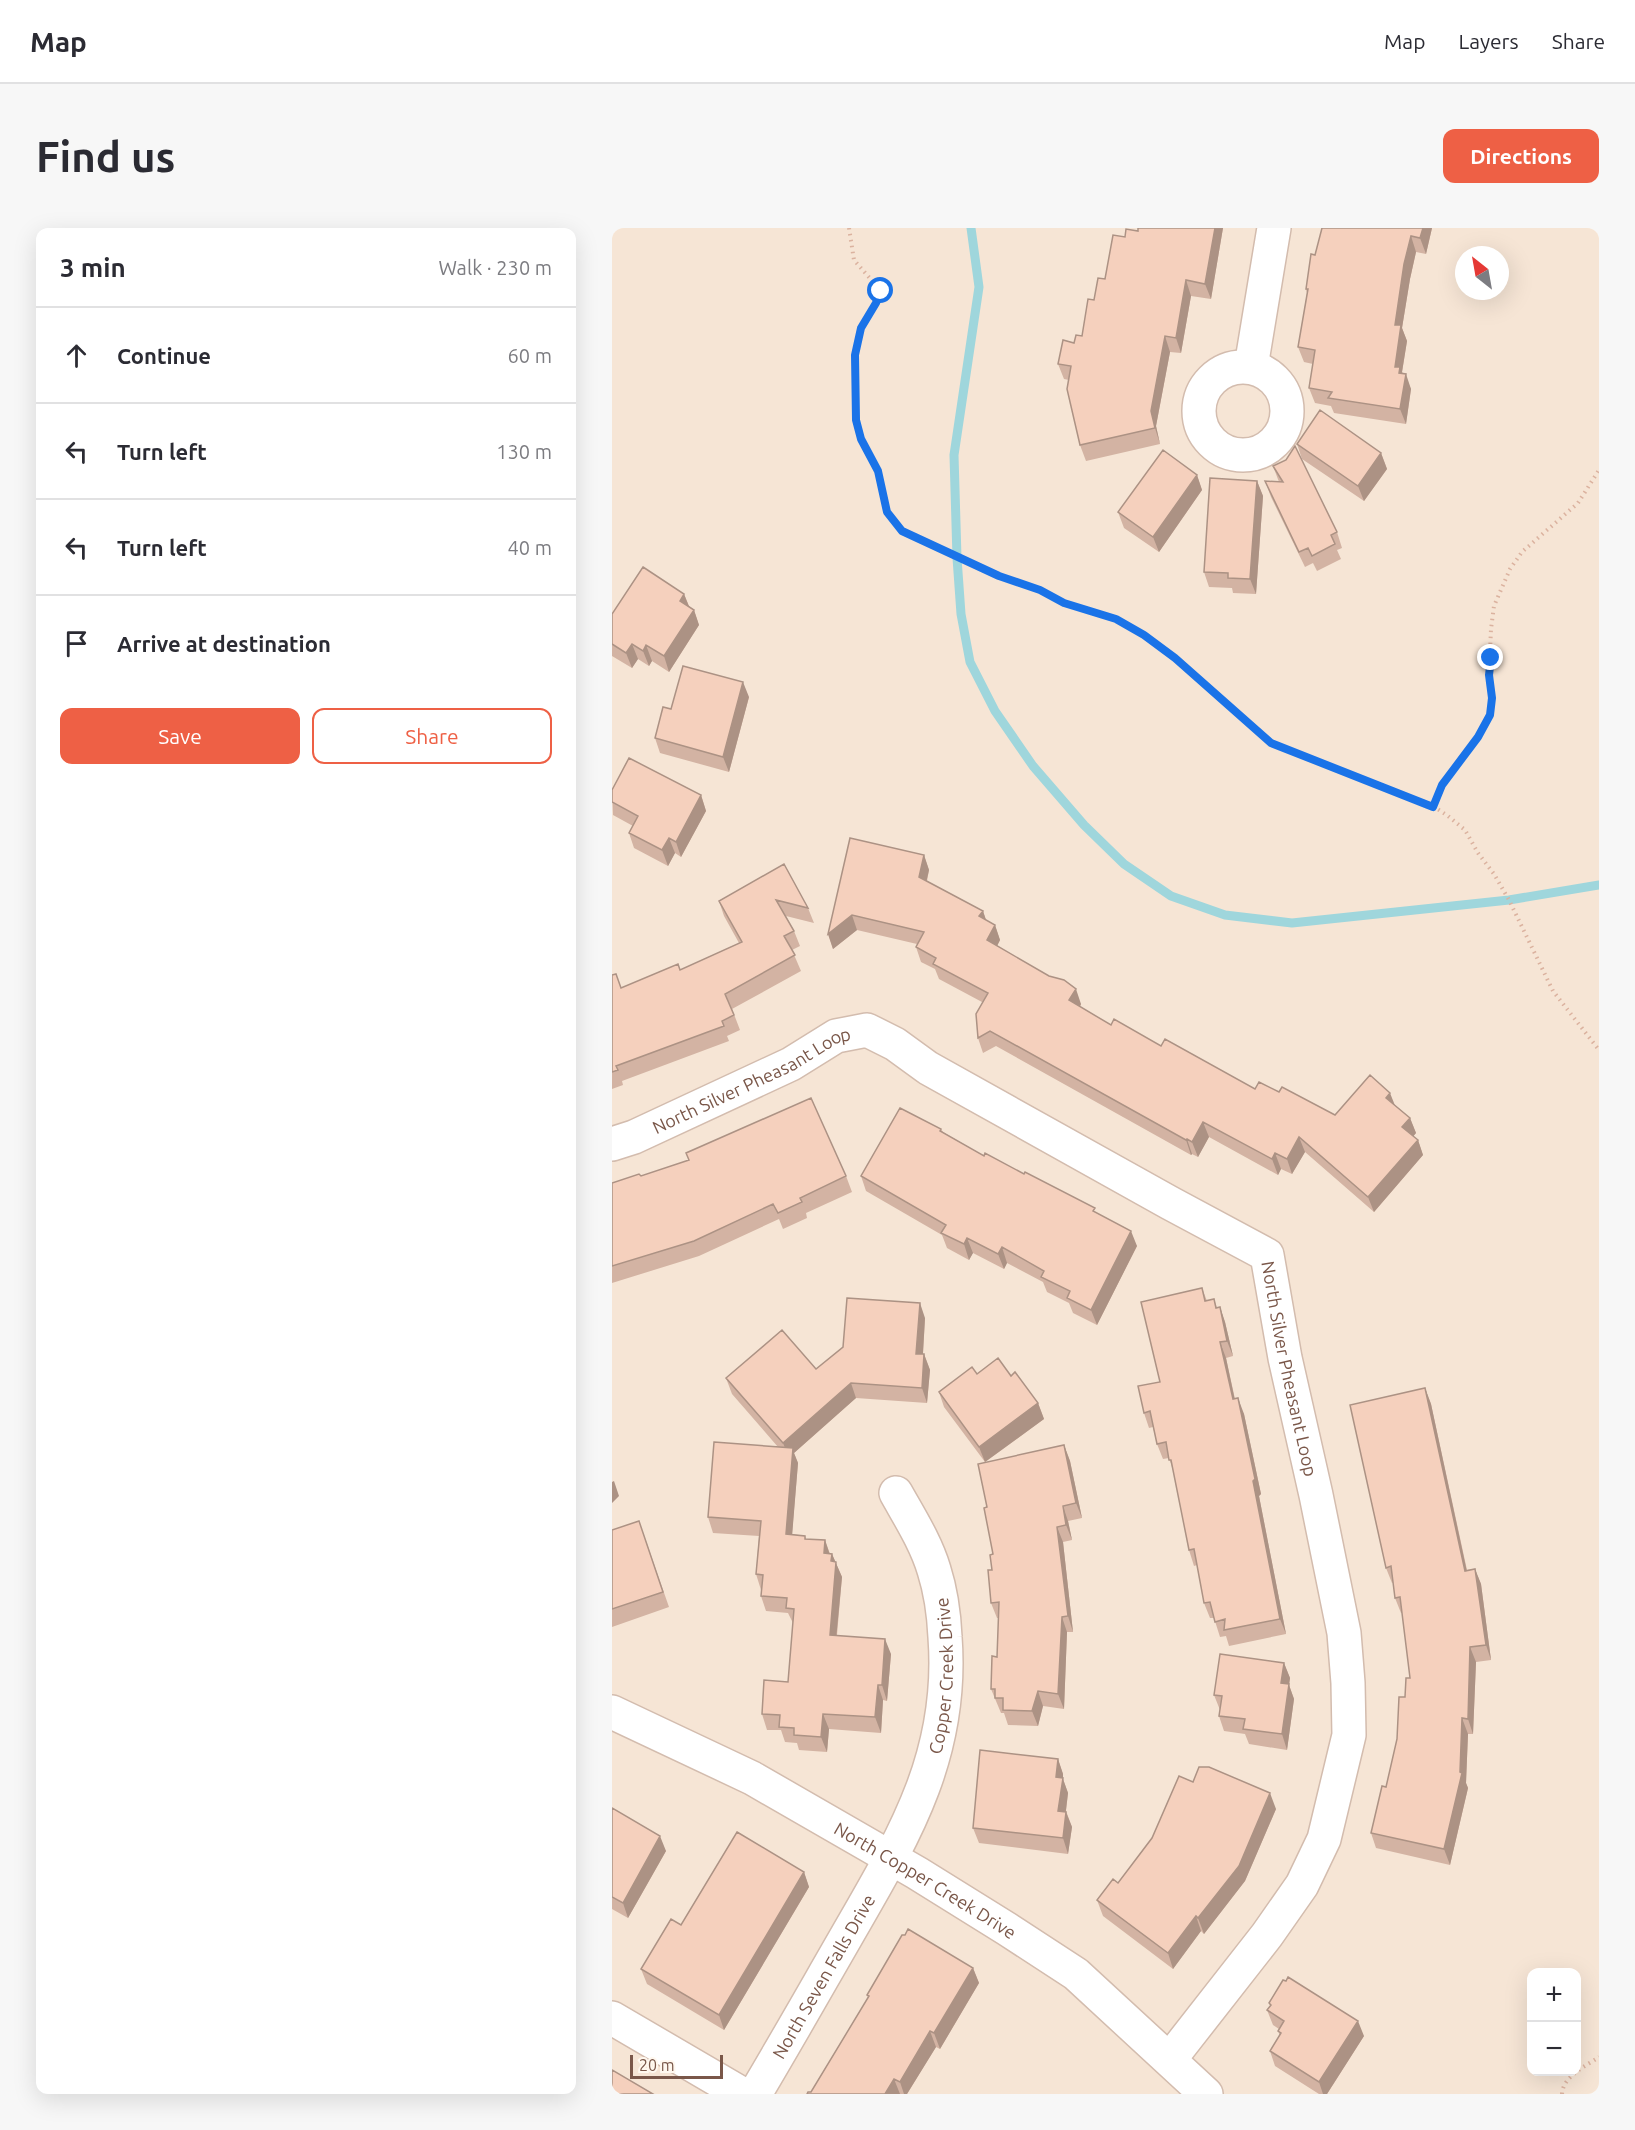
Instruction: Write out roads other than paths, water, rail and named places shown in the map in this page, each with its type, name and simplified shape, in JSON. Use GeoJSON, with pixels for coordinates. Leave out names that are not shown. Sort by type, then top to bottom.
{"type":"FeatureCollection","features":[{"type":"Feature","properties":{"kind":"street"},"geometry":{"type":"LineString","coordinates":[[1251,367],[1274,228]]}},
{"type":"Feature","properties":{"kind":"street","name":"North Silver Pheasant Loop"},"geometry":{"type":"LineString","coordinates":[[612,1144],[634,1137],[791,1064],[836,1036],[867,1030],[895,1044],[928,1068],[1267,1255],[1285,1358],[1344,1633],[1349,1735],[1324,1839],[1302,1885],[1267,1935],[1170,2059]]}},
{"type":"Feature","properties":{"kind":"street","name":"Copper Creek Drive"},"geometry":{"type":"LineString","coordinates":[[891,1859],[921,1795],[935,1756],[943,1713],[947,1661],[943,1609],[934,1569],[918,1532],[896,1493]]}},
{"type":"Feature","properties":{"kind":"street","name":"North Copper Creek Drive"},"geometry":{"type":"LineString","coordinates":[[612,1712],[752,1778],[1007,1929],[1076,1974],[1206,2094]]}},
{"type":"Feature","properties":{"kind":"street","name":"North Seven Falls Drive"},"geometry":{"type":"LineString","coordinates":[[755,2094],[891,1859]]}},
{"type":"Feature","properties":{"kind":"street"},"geometry":{"type":"LineString","coordinates":[[612,2018],[742,2094]]}},
{"type":"Feature","properties":{"kind":"waterway"},"geometry":{"type":"LineString","coordinates":[[971,228],[979,287],[954,455],[961,614],[970,662],[995,711],[1033,766],[1084,825],[1124,864],[1171,896],[1225,915],[1292,923],[1509,900],[1599,885]]}}]}
